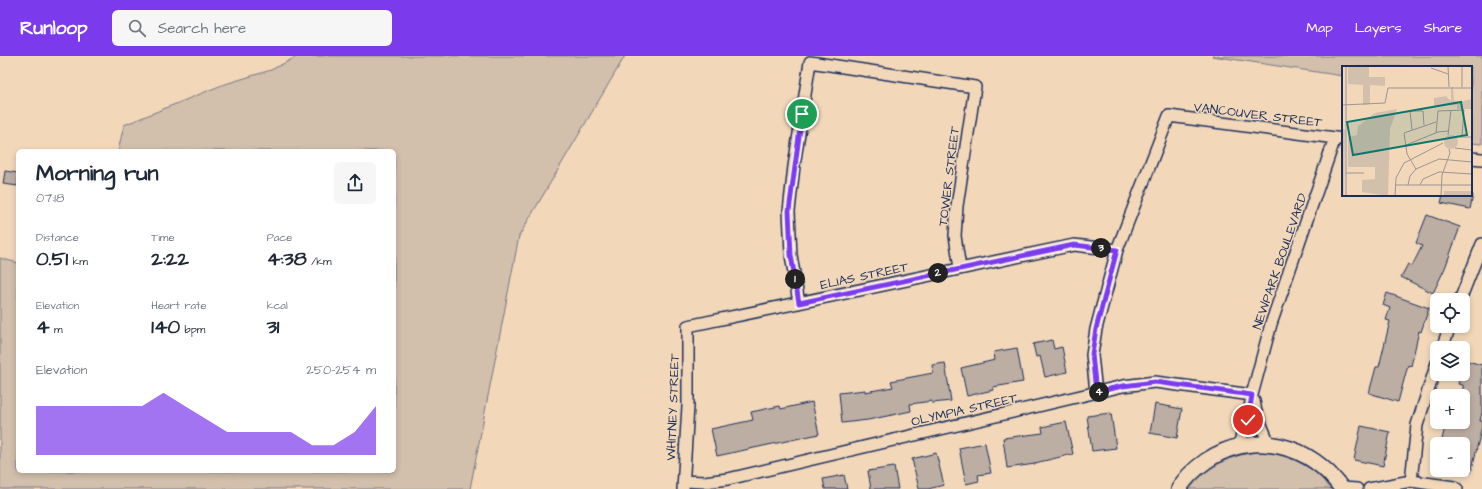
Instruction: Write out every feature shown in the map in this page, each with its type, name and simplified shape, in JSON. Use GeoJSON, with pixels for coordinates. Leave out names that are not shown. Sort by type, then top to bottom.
{"type":"FeatureCollection","features":[{"type":"Feature","properties":{"kind":"street","name":"TOWER STREET"},"geometry":{"type":"LineString","coordinates":[[799,303],[791,255],[789,211],[794,166],[810,62],[975,87],[957,206],[954,236],[960,268]]}},
{"type":"Feature","properties":{"kind":"street","name":"VANCOUVER STREET"},"geometry":{"type":"LineString","coordinates":[[1117,250],[1168,116],[1339,138]]}},
{"type":"Feature","properties":{"kind":"street","name":"NEWPARK BOULEVARD"},"geometry":{"type":"LineString","coordinates":[[1239,446],[1243,430],[1248,420],[1252,395],[1271,324],[1339,138]]}},
{"type":"Feature","properties":{"kind":"street"},"geometry":{"type":"LineString","coordinates":[[1472,158],[1482,159]]}},
{"type":"Feature","properties":{"kind":"street"},"geometry":{"type":"LineString","coordinates":[[1463,293],[1482,244]]}},
{"type":"Feature","properties":{"kind":"street","name":"ELIAS STREET"},"geometry":{"type":"LineString","coordinates":[[688,326],[1074,245],[1117,250]]}},
{"type":"Feature","properties":{"kind":"street"},"geometry":{"type":"LineString","coordinates":[[1096,392],[1092,354],[1096,329],[1117,250]]}},
{"type":"Feature","properties":{"kind":"street","name":"WHITNEY STREET"},"geometry":{"type":"LineString","coordinates":[[683,485],[688,406],[688,326]]}},
{"type":"Feature","properties":{"kind":"street"},"geometry":{"type":"LineString","coordinates":[[1411,481],[1417,425],[1431,381]]}},
{"type":"Feature","properties":{"kind":"street","name":"OLYMPIA STREET"},"geometry":{"type":"LineString","coordinates":[[683,485],[728,480],[1123,386],[1155,382],[1252,395]]}},
{"type":"Feature","properties":{"kind":"street","name":"NEWPARK BOULEVARD"},"geometry":{"type":"LineString","coordinates":[[1252,395],[1256,412],[1269,444]]}},
{"type":"Feature","properties":{"kind":"street"},"geometry":{"type":"LineString","coordinates":[[1179,489],[1196,468],[1216,454],[1239,446],[1269,444],[1291,448],[1311,458],[1328,471],[1342,489],[1357,489]]}},
{"type":"Feature","properties":{"kind":"street"},"geometry":{"type":"LineString","coordinates":[[1369,489],[1386,488],[1411,481],[1454,487],[1457,489]]}},
{"type":"Feature","properties":{"kind":"shaded area"},"geometry":{"type":"Polygon","coordinates":[[[298,56],[625,56],[519,236],[470,489],[0,489],[0,258],[16,262],[16,473],[396,473],[396,149],[118,149],[124,125],[222,85],[271,70],[298,56]]]}},
{"type":"Feature","properties":{"kind":"shaded area"},"geometry":{"type":"Polygon","coordinates":[[[1212,56],[1482,56],[1482,144],[1472,143],[1472,66],[1342,66],[1342,76],[1212,56]]]}},
{"type":"Feature","properties":{"kind":"shaded area"},"geometry":{"type":"Polygon","coordinates":[[[1256,452],[1278,455],[1298,462],[1315,473],[1331,489],[1190,489],[1203,474],[1219,464],[1237,456],[1256,452]]]}},
{"type":"Feature","properties":{"kind":"building"},"geometry":{"type":"Polygon","coordinates":[[[5,171],[16,173],[16,186],[3,184],[5,171]]]}},
{"type":"Feature","properties":{"kind":"building"},"geometry":{"type":"Polygon","coordinates":[[[1473,195],[1470,209],[1441,203],[1443,196],[1473,195]]]}},
{"type":"Feature","properties":{"kind":"building"},"geometry":{"type":"Polygon","coordinates":[[[1427,215],[1460,227],[1445,268],[1433,293],[1401,277],[1408,264],[1412,266],[1422,246],[1416,243],[1427,215]]]}},
{"type":"Feature","properties":{"kind":"building"},"geometry":{"type":"Polygon","coordinates":[[[1387,293],[1429,308],[1421,332],[1419,331],[1411,366],[1408,365],[1398,402],[1369,393],[1376,367],[1379,367],[1390,321],[1386,320],[1390,308],[1383,305],[1387,293]]]}},
{"type":"Feature","properties":{"kind":"building"},"geometry":{"type":"Polygon","coordinates":[[[1052,340],[1054,349],[1062,347],[1067,372],[1045,377],[1040,356],[1036,357],[1033,344],[1052,340]]]}},
{"type":"Feature","properties":{"kind":"building"},"geometry":{"type":"Polygon","coordinates":[[[1017,348],[1023,382],[993,387],[993,390],[967,396],[961,368],[995,360],[994,352],[1017,348]]]}},
{"type":"Feature","properties":{"kind":"building"},"geometry":{"type":"Polygon","coordinates":[[[1470,362],[1482,365],[1482,412],[1480,421],[1482,421],[1482,426],[1471,473],[1470,437],[1443,437],[1444,429],[1470,429],[1470,389],[1463,389],[1463,385],[1458,384],[1459,381],[1470,381],[1470,362]]]}},
{"type":"Feature","properties":{"kind":"building"},"geometry":{"type":"Polygon","coordinates":[[[945,363],[951,401],[932,403],[932,401],[910,404],[911,411],[868,420],[842,423],[839,393],[865,390],[865,392],[893,387],[891,381],[933,373],[932,365],[945,363]]]}},
{"type":"Feature","properties":{"kind":"building"},"geometry":{"type":"Polygon","coordinates":[[[812,402],[819,434],[717,456],[711,429],[753,420],[751,412],[780,406],[781,409],[812,402]]]}},
{"type":"Feature","properties":{"kind":"building"},"geometry":{"type":"Polygon","coordinates":[[[1155,404],[1182,409],[1177,438],[1150,433],[1155,404]]]}},
{"type":"Feature","properties":{"kind":"building"},"geometry":{"type":"Polygon","coordinates":[[[1111,413],[1116,448],[1092,451],[1087,416],[1111,413]]]}},
{"type":"Feature","properties":{"kind":"building"},"geometry":{"type":"Polygon","coordinates":[[[1066,422],[1073,454],[1035,464],[1007,468],[1003,438],[1043,433],[1042,427],[1066,422]]]}},
{"type":"Feature","properties":{"kind":"building"},"geometry":{"type":"Polygon","coordinates":[[[1361,426],[1390,432],[1383,466],[1354,460],[1361,426]]]}},
{"type":"Feature","properties":{"kind":"building"},"geometry":{"type":"Polygon","coordinates":[[[985,443],[991,473],[978,475],[979,481],[966,484],[959,448],[985,443]]]}},
{"type":"Feature","properties":{"kind":"building"},"geometry":{"type":"Polygon","coordinates":[[[936,453],[944,485],[928,489],[919,489],[912,459],[936,453]]]}},
{"type":"Feature","properties":{"kind":"building"},"geometry":{"type":"Polygon","coordinates":[[[894,467],[898,489],[871,489],[868,471],[894,467]]]}},
{"type":"Feature","properties":{"kind":"building"},"geometry":{"type":"Polygon","coordinates":[[[844,475],[847,489],[825,489],[823,479],[844,475]]]}},
{"type":"Feature","properties":{"kind":"route"},"geometry":{"type":"LineString","coordinates":[[802,114],[789,211],[791,255],[799,303],[1074,245],[1117,250],[1096,329],[1092,354],[1096,392],[1123,386],[1155,382],[1252,395],[1248,420]]}}]}
